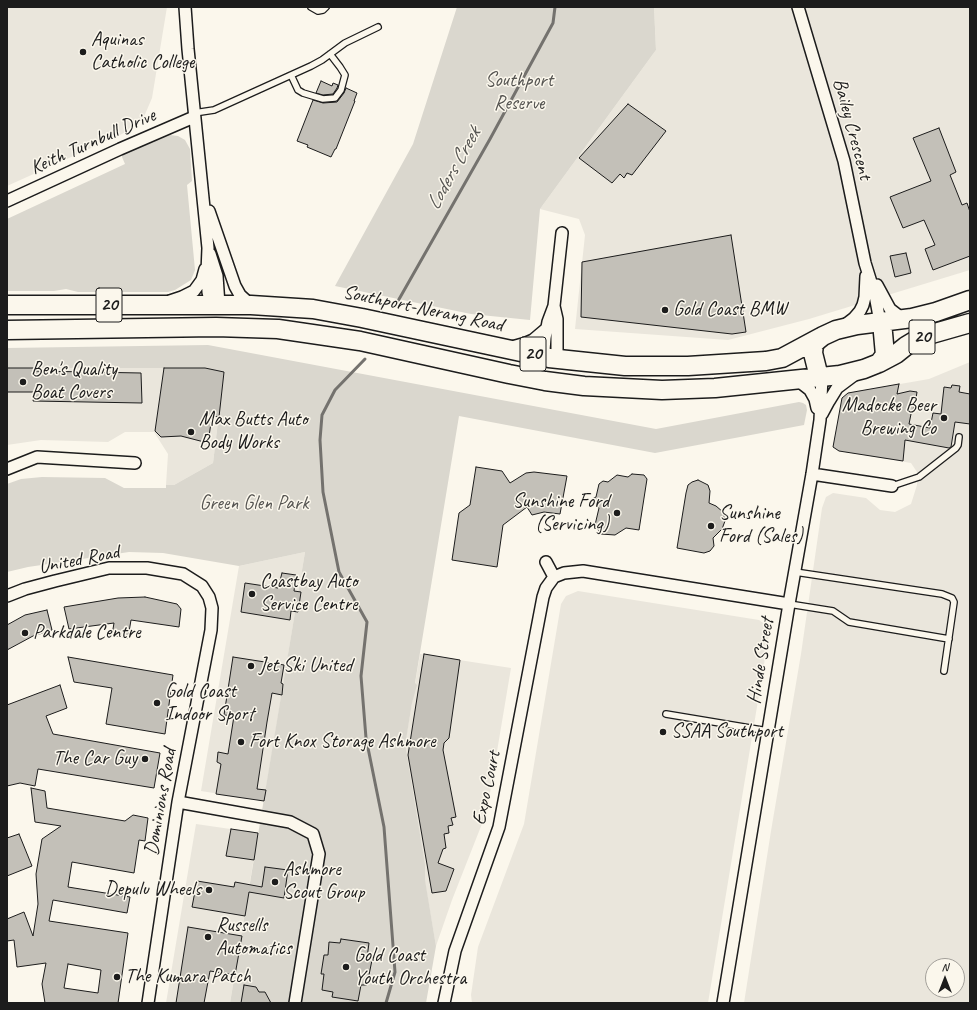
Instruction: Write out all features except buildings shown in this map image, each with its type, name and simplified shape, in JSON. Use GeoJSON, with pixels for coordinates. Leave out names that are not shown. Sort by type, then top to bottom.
{"type":"FeatureCollection","features":[{"type":"Feature","properties":{"kind":"main road","name":"20"},"geometry":{"type":"LineString","coordinates":[[829,333],[857,325],[908,319],[936,312],[970,300]]}},
{"type":"Feature","properties":{"kind":"main road","name":"Southport-Nerang Road"},"geometry":{"type":"LineString","coordinates":[[7,305],[251,305],[313,309],[549,358],[626,366],[688,366],[766,361],[782,358],[829,333]]}},
{"type":"Feature","properties":{"kind":"main road"},"geometry":{"type":"LineString","coordinates":[[215,305],[216,327]]}},
{"type":"Feature","properties":{"kind":"main road","name":"20"},"geometry":{"type":"LineString","coordinates":[[871,366],[885,355],[881,322]]}},
{"type":"Feature","properties":{"kind":"main road","name":"20"},"geometry":{"type":"LineString","coordinates":[[7,330],[216,327],[278,329],[360,341],[509,374],[545,380],[584,386],[662,390],[715,388],[840,375],[871,366],[896,354],[921,337],[970,323]]}},
{"type":"Feature","properties":{"kind":"main road"},"geometry":{"type":"LineString","coordinates":[[820,377],[813,353],[814,344],[829,333]]}},
{"type":"Feature","properties":{"kind":"main road"},"geometry":{"type":"LineString","coordinates":[[545,380],[549,358]]}},
{"type":"Feature","properties":{"kind":"street"},"geometry":{"type":"LineString","coordinates":[[185,7],[208,253],[217,276],[215,305]]}},
{"type":"Feature","properties":{"kind":"street","name":"Bailey Crescent"},"geometry":{"type":"LineString","coordinates":[[798,7],[844,161],[865,263],[875,295],[881,322]]}},
{"type":"Feature","properties":{"kind":"street","name":"Keith Turnbull Drive"},"geometry":{"type":"LineString","coordinates":[[7,201],[194,115]]}},
{"type":"Feature","properties":{"kind":"street"},"geometry":{"type":"LineString","coordinates":[[203,194],[235,286],[240,295],[251,305]]}},
{"type":"Feature","properties":{"kind":"street"},"geometry":{"type":"LineString","coordinates":[[554,306],[557,319],[557,351],[549,358],[544,350],[546,329],[554,306],[562,233]]}},
{"type":"Feature","properties":{"kind":"street"},"geometry":{"type":"LineString","coordinates":[[150,305],[182,297],[194,291],[202,280],[208,253]]}},
{"type":"Feature","properties":{"kind":"street"},"geometry":{"type":"LineString","coordinates":[[865,263],[890,309],[899,316],[908,319]]}},
{"type":"Feature","properties":{"kind":"street","name":"Bailey Crescent"},"geometry":{"type":"LineString","coordinates":[[829,333],[854,318],[860,311],[865,297],[865,263]]}},
{"type":"Feature","properties":{"kind":"street"},"geometry":{"type":"LineString","coordinates":[[501,348],[526,344],[538,337],[546,329]]}},
{"type":"Feature","properties":{"kind":"street","name":"Hinde Street"},"geometry":{"type":"LineString","coordinates":[[820,420],[837,388],[847,380],[871,366]]}},
{"type":"Feature","properties":{"kind":"street","name":"Hinde Street"},"geometry":{"type":"LineString","coordinates":[[723,1003],[788,604],[812,474],[820,420],[820,377]]}},
{"type":"Feature","properties":{"kind":"street","name":"Hinde Street"},"geometry":{"type":"LineString","coordinates":[[795,379],[805,384],[810,390],[815,399],[820,420]]}},
{"type":"Feature","properties":{"kind":"street"},"geometry":{"type":"LineString","coordinates":[[7,469],[37,457],[135,463]]}},
{"type":"Feature","properties":{"kind":"street"},"geometry":{"type":"LineString","coordinates":[[812,474],[892,486]]}},
{"type":"Feature","properties":{"kind":"street"},"geometry":{"type":"LineString","coordinates":[[546,562],[554,577],[564,573],[583,571],[788,604]]}},
{"type":"Feature","properties":{"kind":"street","name":"United Road"},"geometry":{"type":"LineString","coordinates":[[7,596],[39,585],[109,568],[147,568],[183,574],[202,586],[209,597],[212,608]]}},
{"type":"Feature","properties":{"kind":"street","name":"Expo Court"},"geometry":{"type":"LineString","coordinates":[[444,1003],[455,951],[499,828],[543,597],[546,588],[554,577]]}},
{"type":"Feature","properties":{"kind":"street","name":"Dominions Road"},"geometry":{"type":"LineString","coordinates":[[148,1003],[178,802],[211,630],[212,608]]}},
{"type":"Feature","properties":{"kind":"street"},"geometry":{"type":"LineString","coordinates":[[178,802],[290,822],[313,834],[320,854],[295,1003]]}},
{"type":"Feature","properties":{"kind":"lane"},"geometry":{"type":"LineString","coordinates":[[312,7],[314,10],[319,11],[326,7]]}},
{"type":"Feature","properties":{"kind":"lane"},"geometry":{"type":"LineString","coordinates":[[194,115],[214,110],[291,75],[318,62],[346,43],[378,27]]}},
{"type":"Feature","properties":{"kind":"lane"},"geometry":{"type":"LineString","coordinates":[[291,75],[298,90],[303,93],[323,99],[335,98],[341,90],[345,75],[330,54]]}},
{"type":"Feature","properties":{"kind":"lane"},"geometry":{"type":"LineString","coordinates":[[892,486],[919,477],[956,448],[959,437]]}},
{"type":"Feature","properties":{"kind":"lane"},"geometry":{"type":"LineString","coordinates":[[794,572],[942,594],[952,598],[954,602],[944,671]]}},
{"type":"Feature","properties":{"kind":"lane"},"geometry":{"type":"LineString","coordinates":[[788,604],[833,612],[849,622],[949,639]]}},
{"type":"Feature","properties":{"kind":"lane"},"geometry":{"type":"LineString","coordinates":[[666,714],[768,731]]}},
{"type":"Feature","properties":{"kind":"shaded area","name":"Aquinas Catholic College"},"geometry":{"type":"Polygon","coordinates":[[[7,7],[167,7],[152,98],[143,119],[122,134],[7,186],[7,7]]]}},
{"type":"Feature","properties":{"kind":"shaded area"},"geometry":{"type":"Polygon","coordinates":[[[654,7],[970,7],[970,270],[809,319],[728,340],[575,329],[585,235],[579,219],[540,209],[656,50],[654,7]]]}},
{"type":"Feature","properties":{"kind":"shaded area"},"geometry":{"type":"Polygon","coordinates":[[[970,362],[970,1003],[744,1003],[801,654],[822,508],[826,497],[833,493],[866,498],[880,510],[895,512],[911,504],[917,485],[917,472],[911,463],[839,451],[833,447],[842,398],[848,393],[929,379],[970,362]]]}},
{"type":"Feature","properties":{"kind":"shaded area"},"geometry":{"type":"Polygon","coordinates":[[[7,368],[205,368],[224,372],[213,463],[174,485],[166,485],[168,454],[154,432],[125,432],[108,442],[41,440],[7,445],[7,368]]]}},
{"type":"Feature","properties":{"kind":"shaded area"},"geometry":{"type":"Polygon","coordinates":[[[305,552],[264,801],[201,791],[239,566],[305,552]]]}},
{"type":"Feature","properties":{"kind":"shaded area"},"geometry":{"type":"Polygon","coordinates":[[[578,591],[759,620],[766,625],[769,634],[708,1003],[472,1003],[471,995],[478,947],[524,824],[561,604],[566,596],[578,591]]]}},
{"type":"Feature","properties":{"kind":"shaded area"},"geometry":{"type":"Polygon","coordinates":[[[420,654],[511,668],[487,811],[452,900],[436,946],[403,756],[420,654]]]}},
{"type":"Feature","properties":{"kind":"shaded area"},"geometry":{"type":"Polygon","coordinates":[[[196,824],[258,833],[230,1003],[166,1003],[196,824]]]}},
{"type":"Feature","properties":{"kind":"green space","name":"Southport Reserve"},"geometry":{"type":"Polygon","coordinates":[[[457,7],[654,7],[656,50],[540,209],[530,320],[471,314],[335,286],[413,144],[457,7]]]}},
{"type":"Feature","properties":{"kind":"green space"},"geometry":{"type":"Polygon","coordinates":[[[170,135],[178,136],[185,140],[190,149],[192,181],[187,185],[195,270],[191,280],[175,290],[168,292],[78,292],[66,289],[54,291],[7,291],[7,219],[125,164],[122,155],[170,135]]]}},
{"type":"Feature","properties":{"kind":"green space","name":"Green Glen Park"},"geometry":{"type":"Polygon","coordinates":[[[208,345],[656,429],[799,402],[806,405],[807,410],[804,425],[655,453],[459,416],[415,683],[417,685],[412,703],[406,740],[406,750],[425,865],[425,880],[436,946],[426,1003],[230,1003],[305,552],[239,566],[163,553],[129,552],[28,567],[7,572],[7,484],[21,479],[42,477],[105,478],[124,488],[166,488],[166,485],[174,485],[213,463],[224,372],[205,368],[7,368],[7,348],[208,345]]]}},
{"type":"Feature","properties":{"kind":"waterway","name":"Loders Creek"},"geometry":{"type":"LineString","coordinates":[[398,301],[490,139],[553,23],[555,7]]}},
{"type":"Feature","properties":{"kind":"waterway"},"geometry":{"type":"LineString","coordinates":[[365,359],[335,390],[322,415],[320,440],[323,492],[339,572],[367,622],[361,676],[366,738],[384,827],[395,972],[386,1003]]}},
{"type":"Feature","properties":{"kind":"place","name":"Aquinas Catholic College"},"geometry":{"type":"Point","coordinates":[83,52]}},
{"type":"Feature","properties":{"kind":"place","name":"Gold Coast BMW"},"geometry":{"type":"Point","coordinates":[665,310]}},
{"type":"Feature","properties":{"kind":"place","name":"Ben's Quality Boat Covers"},"geometry":{"type":"Point","coordinates":[23,382]}},
{"type":"Feature","properties":{"kind":"place","name":"Madocke Beer Brewing Co"},"geometry":{"type":"Point","coordinates":[944,418]}},
{"type":"Feature","properties":{"kind":"place","name":"Max Butts Auto Body Works"},"geometry":{"type":"Point","coordinates":[191,432]}},
{"type":"Feature","properties":{"kind":"place","name":"Sunshine Ford (Servicing)"},"geometry":{"type":"Point","coordinates":[617,513]}},
{"type":"Feature","properties":{"kind":"place","name":"Sunshine Ford (Sales)"},"geometry":{"type":"Point","coordinates":[711,526]}},
{"type":"Feature","properties":{"kind":"place","name":"Coastbay Auto Service Centre"},"geometry":{"type":"Point","coordinates":[252,594]}},
{"type":"Feature","properties":{"kind":"place","name":"Parkdale Centre"},"geometry":{"type":"Point","coordinates":[25,633]}},
{"type":"Feature","properties":{"kind":"place","name":"Jet Ski United"},"geometry":{"type":"Point","coordinates":[251,666]}},
{"type":"Feature","properties":{"kind":"place","name":"Gold Coast Indoor Sport"},"geometry":{"type":"Point","coordinates":[157,703]}},
{"type":"Feature","properties":{"kind":"place","name":"SSAA Southport"},"geometry":{"type":"Point","coordinates":[663,732]}},
{"type":"Feature","properties":{"kind":"place","name":"Fort Knox Storage Ashmore"},"geometry":{"type":"Point","coordinates":[241,742]}},
{"type":"Feature","properties":{"kind":"place","name":"The Car Guy"},"geometry":{"type":"Point","coordinates":[145,759]}},
{"type":"Feature","properties":{"kind":"place","name":"Ashmore Scout Group"},"geometry":{"type":"Point","coordinates":[275,882]}},
{"type":"Feature","properties":{"kind":"place","name":"Depulu Wheels"},"geometry":{"type":"Point","coordinates":[209,890]}},
{"type":"Feature","properties":{"kind":"place","name":"Russells Automatics"},"geometry":{"type":"Point","coordinates":[208,937]}},
{"type":"Feature","properties":{"kind":"place","name":"Gold Coast Youth Orchestra"},"geometry":{"type":"Point","coordinates":[346,967]}},
{"type":"Feature","properties":{"kind":"place","name":"The Kumara Patch"},"geometry":{"type":"Point","coordinates":[117,977]}}]}
